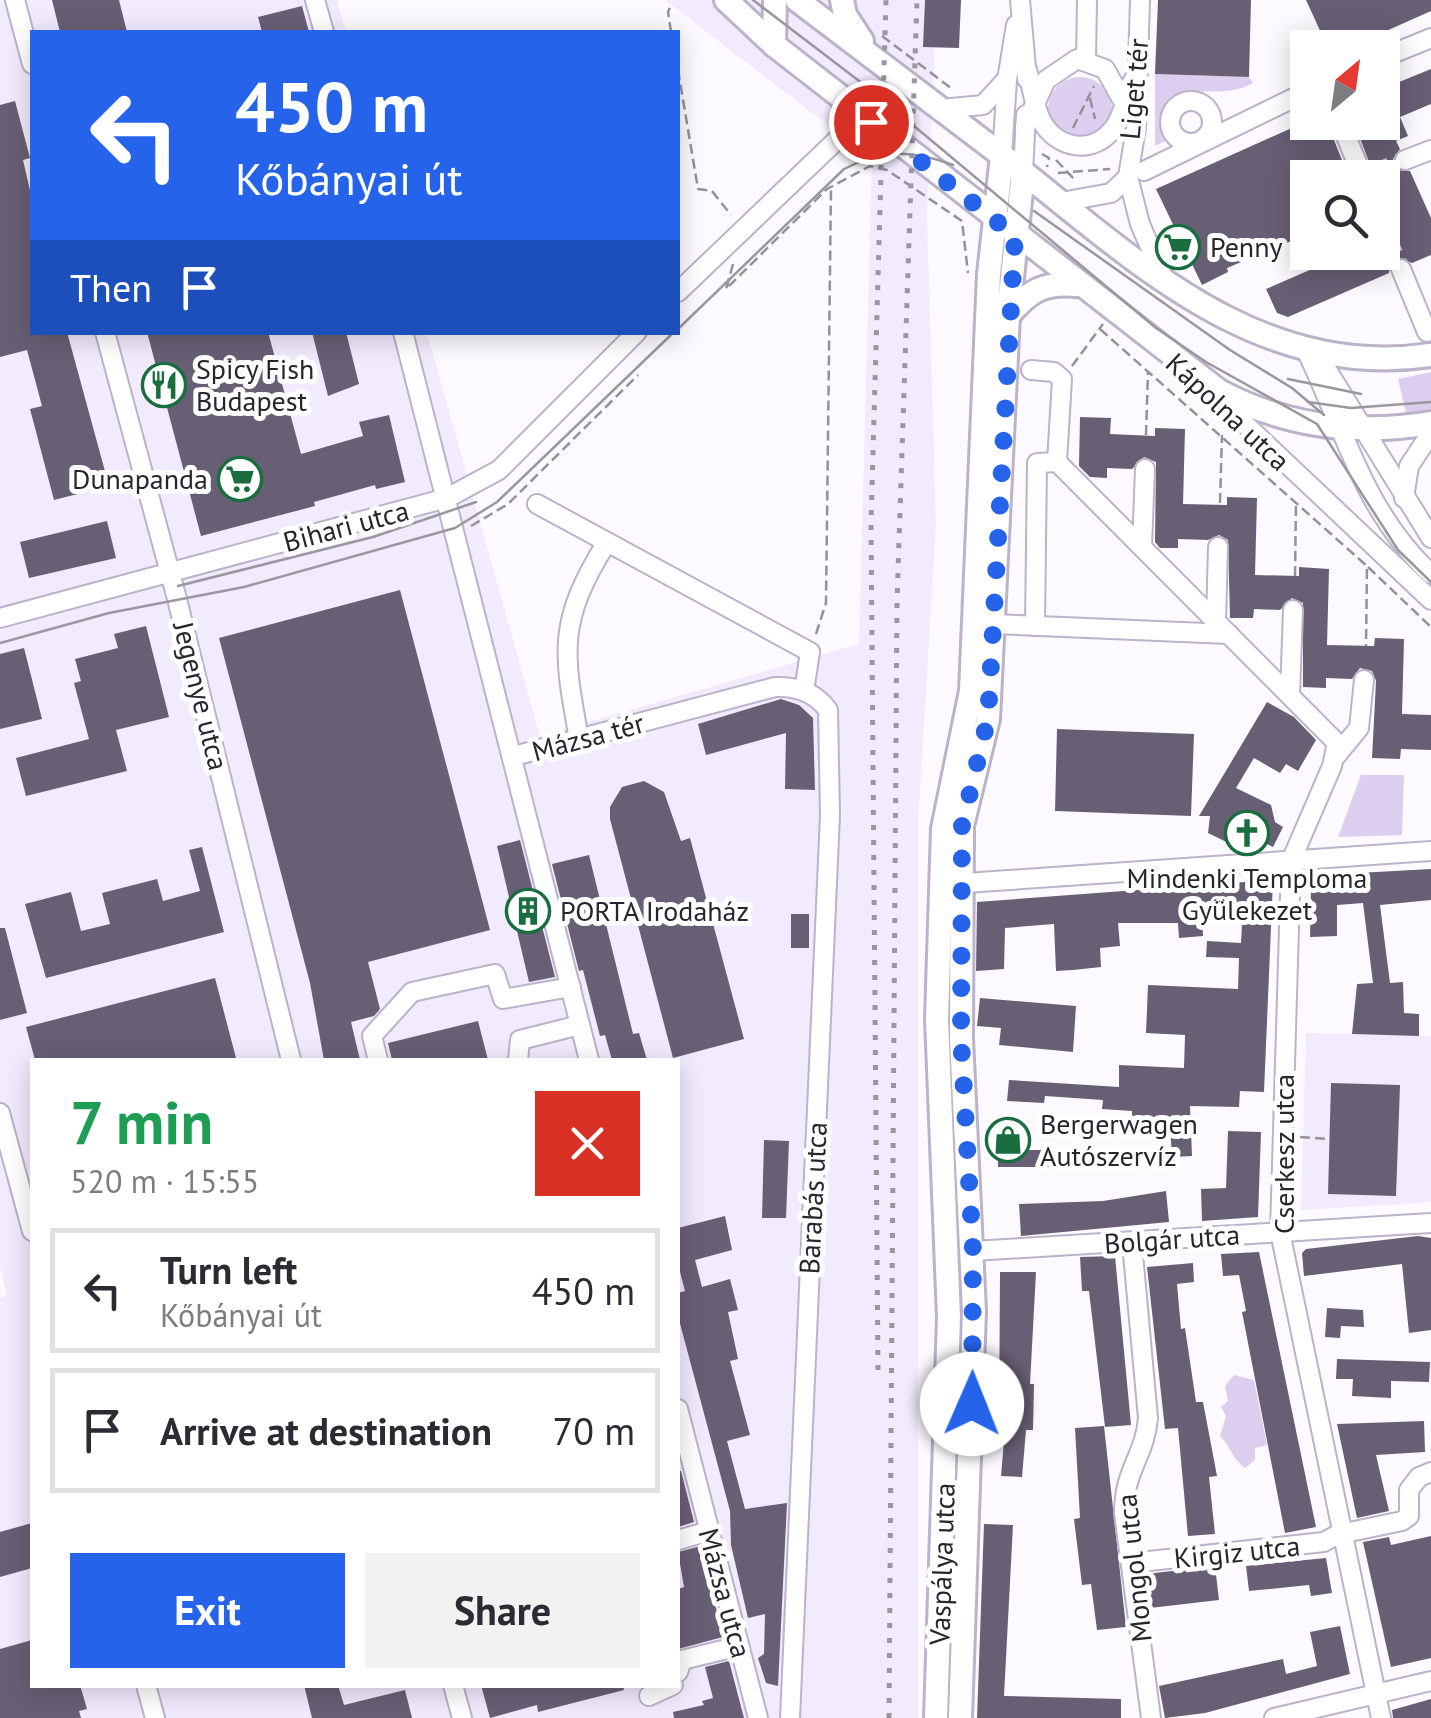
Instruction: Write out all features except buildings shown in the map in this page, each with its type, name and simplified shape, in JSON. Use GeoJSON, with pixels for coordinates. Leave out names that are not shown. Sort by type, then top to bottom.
{"type":"FeatureCollection","features":[{"type":"Feature","properties":{"kind":"main road","name":"Kápolna utca"},"geometry":{"type":"LineString","coordinates":[[726,0],[774,46],[1077,285],[1107,320],[1193,374]]}},
{"type":"Feature","properties":{"kind":"main road"},"geometry":{"type":"LineString","coordinates":[[774,46],[775,0]]}},
{"type":"Feature","properties":{"kind":"main road"},"geometry":{"type":"LineString","coordinates":[[797,0],[1166,284],[1240,327],[1308,352],[1388,360],[1429,343]]}},
{"type":"Feature","properties":{"kind":"main road"},"geometry":{"type":"LineString","coordinates":[[844,8],[888,70]]}},
{"type":"Feature","properties":{"kind":"main road","name":"Vaspálya utca"},"geometry":{"type":"LineString","coordinates":[[952,884],[988,718],[994,624],[987,558],[989,274],[1002,156]]}},
{"type":"Feature","properties":{"kind":"main road","name":"Vaspálya utca"},"geometry":{"type":"LineString","coordinates":[[960,1718],[961,1251],[956,1157],[961,1038],[947,799],[964,740],[971,691],[1023,172]]}},
{"type":"Feature","properties":{"kind":"main road"},"geometry":{"type":"LineString","coordinates":[[1008,316],[1034,289],[1050,283],[1077,285]]}},
{"type":"Feature","properties":{"kind":"main road"},"geometry":{"type":"LineString","coordinates":[[1193,374],[1262,412],[1353,428],[1431,423]]}},
{"type":"Feature","properties":{"kind":"main road","name":"Vaspálya utca"},"geometry":{"type":"LineString","coordinates":[[936,1718],[961,1251]]}},
{"type":"Feature","properties":{"kind":"street"},"geometry":{"type":"LineString","coordinates":[[15,0],[30,56]]}},
{"type":"Feature","properties":{"kind":"street"},"geometry":{"type":"LineString","coordinates":[[315,0],[323,30]]}},
{"type":"Feature","properties":{"kind":"street"},"geometry":{"type":"LineString","coordinates":[[1088,0],[1095,63],[1116,82],[1136,128]]}},
{"type":"Feature","properties":{"kind":"street","name":"Liget tér"},"geometry":{"type":"LineString","coordinates":[[1140,0],[1131,172],[1140,224],[1166,284]]}},
{"type":"Feature","properties":{"kind":"street"},"geometry":{"type":"LineString","coordinates":[[1020,2],[1027,70],[1023,172]]}},
{"type":"Feature","properties":{"kind":"street"},"geometry":{"type":"LineString","coordinates":[[1002,156],[1006,80],[1020,2]]}},
{"type":"Feature","properties":{"kind":"street"},"geometry":{"type":"LineString","coordinates":[[1400,51],[1431,38]]}},
{"type":"Feature","properties":{"kind":"street"},"geometry":{"type":"LineString","coordinates":[[1025,126],[1046,80],[1058,68],[1095,63]]}},
{"type":"Feature","properties":{"kind":"street"},"geometry":{"type":"LineString","coordinates":[[1027,70],[1044,125],[1070,152],[1100,140],[1116,127],[1138,70]]}},
{"type":"Feature","properties":{"kind":"street"},"geometry":{"type":"LineString","coordinates":[[941,110],[974,108],[998,94],[1006,80]]}},
{"type":"Feature","properties":{"kind":"street"},"geometry":{"type":"LineString","coordinates":[[1131,172],[1290,99]]}},
{"type":"Feature","properties":{"kind":"street"},"geometry":{"type":"LineString","coordinates":[[680,290],[842,134],[871,122]]}},
{"type":"Feature","properties":{"kind":"street"},"geometry":{"type":"LineString","coordinates":[[1405,160],[1431,150]]}},
{"type":"Feature","properties":{"kind":"street","name":"Liget tér"},"geometry":{"type":"LineString","coordinates":[[1061,202],[1111,192],[1131,172]]}},
{"type":"Feature","properties":{"kind":"street"},"geometry":{"type":"LineString","coordinates":[[1400,269],[1429,343]]}},
{"type":"Feature","properties":{"kind":"street","name":"Jegenye utca"},"geometry":{"type":"LineString","coordinates":[[105,335],[170,574],[291,1058]]}},
{"type":"Feature","properties":{"kind":"street"},"geometry":{"type":"LineString","coordinates":[[404,335],[447,498]]}},
{"type":"Feature","properties":{"kind":"street","name":"Bihari utca"},"geometry":{"type":"LineString","coordinates":[[0,618],[447,498],[498,470],[633,335]]}},
{"type":"Feature","properties":{"kind":"street"},"geometry":{"type":"LineString","coordinates":[[1308,352],[1353,428],[1431,538]]}},
{"type":"Feature","properties":{"kind":"street"},"geometry":{"type":"LineString","coordinates":[[1031,370],[1054,372],[1062,379],[1057,462]]}},
{"type":"Feature","properties":{"kind":"street","name":"Kápolna utca"},"geometry":{"type":"LineString","coordinates":[[1193,374],[1431,600]]}},
{"type":"Feature","properties":{"kind":"street"},"geometry":{"type":"LineString","coordinates":[[1353,428],[1358,474],[1394,532],[1431,574]]}},
{"type":"Feature","properties":{"kind":"street"},"geometry":{"type":"LineString","coordinates":[[1404,499],[1409,466],[1431,433]]}},
{"type":"Feature","properties":{"kind":"street"},"geometry":{"type":"LineString","coordinates":[[1035,626],[1038,463],[1057,462],[1334,739],[1336,756]]}},
{"type":"Feature","properties":{"kind":"street"},"geometry":{"type":"LineString","coordinates":[[1142,547],[1145,469]]}},
{"type":"Feature","properties":{"kind":"street","name":"Mázsa tér"},"geometry":{"type":"LineString","coordinates":[[447,498],[514,756],[776,687],[804,691]]}},
{"type":"Feature","properties":{"kind":"street"},"geometry":{"type":"LineString","coordinates":[[537,504],[810,652],[804,691]]}},
{"type":"Feature","properties":{"kind":"street"},"geometry":{"type":"LineString","coordinates":[[580,739],[565,664],[567,629],[607,542]]}},
{"type":"Feature","properties":{"kind":"street"},"geometry":{"type":"LineString","coordinates":[[1218,547],[1222,628]]}},
{"type":"Feature","properties":{"kind":"street"},"geometry":{"type":"LineString","coordinates":[[1290,695],[1293,610]]}},
{"type":"Feature","properties":{"kind":"street"},"geometry":{"type":"LineString","coordinates":[[994,624],[1222,628]]}},
{"type":"Feature","properties":{"kind":"street","name":"Cserkesz utca"},"geometry":{"type":"LineString","coordinates":[[1364,680],[1358,728],[1336,756],[1290,861],[1280,1232],[1381,1718]]}},
{"type":"Feature","properties":{"kind":"street","name":"Barabás utca"},"geometry":{"type":"LineString","coordinates":[[790,1710],[830,815],[828,710],[820,698],[804,691]]}},
{"type":"Feature","properties":{"kind":"street"},"geometry":{"type":"LineString","coordinates":[[514,756],[588,1058]]}},
{"type":"Feature","properties":{"kind":"street"},"geometry":{"type":"LineString","coordinates":[[952,884],[1431,851]]}},
{"type":"Feature","properties":{"kind":"street"},"geometry":{"type":"LineString","coordinates":[[378,1058],[372,1036],[412,992],[495,974],[502,1000],[571,987]]}},
{"type":"Feature","properties":{"kind":"street"},"geometry":{"type":"LineString","coordinates":[[518,1058],[520,1040],[580,1025]]}},
{"type":"Feature","properties":{"kind":"street"},"geometry":{"type":"LineString","coordinates":[[0,1113],[30,1224]]}},
{"type":"Feature","properties":{"kind":"street","name":"Bolgár utca"},"geometry":{"type":"LineString","coordinates":[[961,1251],[1431,1223]]}},
{"type":"Feature","properties":{"kind":"street","name":"Mongol utca"},"geometry":{"type":"LineString","coordinates":[[1132,1243],[1148,1418],[1144,1442],[1124,1484],[1130,1563],[1151,1718]]}},
{"type":"Feature","properties":{"kind":"street","name":"Mázsa utca"},"geometry":{"type":"LineString","coordinates":[[680,1417],[758,1714]]}},
{"type":"Feature","properties":{"kind":"street","name":"Kirgiz utca"},"geometry":{"type":"LineString","coordinates":[[1130,1563],[1324,1542],[1340,1534],[1402,1521],[1410,1516],[1409,1490],[1419,1477],[1431,1472]]}},
{"type":"Feature","properties":{"kind":"street"},"geometry":{"type":"LineString","coordinates":[[680,1539],[709,1530]]}},
{"type":"Feature","properties":{"kind":"street"},"geometry":{"type":"LineString","coordinates":[[680,1664],[739,1646]]}},
{"type":"Feature","properties":{"kind":"street"},"geometry":{"type":"LineString","coordinates":[[1274,1718],[1431,1681]]}},
{"type":"Feature","properties":{"kind":"street"},"geometry":{"type":"LineString","coordinates":[[147,1688],[155,1718]]}},
{"type":"Feature","properties":{"kind":"street"},"geometry":{"type":"LineString","coordinates":[[454,1688],[462,1718]]}},
{"type":"Feature","properties":{"kind":"street"},"geometry":{"type":"LineString","coordinates":[[649,1696],[666,1688]]}},
{"type":"Feature","properties":{"kind":"street"},"geometry":{"type":"LineString","coordinates":[[758,1714],[790,1710]]}},
{"type":"Feature","properties":{"kind":"path"},"geometry":{"type":"LineString","coordinates":[[671,30],[668,12],[672,3]]}},
{"type":"Feature","properties":{"kind":"path"},"geometry":{"type":"LineString","coordinates":[[844,8],[900,46],[974,108]]}},
{"type":"Feature","properties":{"kind":"path"},"geometry":{"type":"LineString","coordinates":[[1049,158],[1070,152],[1090,95],[1095,63]]}},
{"type":"Feature","properties":{"kind":"path"},"geometry":{"type":"LineString","coordinates":[[680,82],[698,189],[712,191],[741,228]]}},
{"type":"Feature","properties":{"kind":"path"},"geometry":{"type":"LineString","coordinates":[[1090,95],[1100,140]]}},
{"type":"Feature","properties":{"kind":"path"},"geometry":{"type":"LineString","coordinates":[[734,260],[726,289],[831,187],[870,166],[887,170],[962,221],[967,272],[989,274]]}},
{"type":"Feature","properties":{"kind":"path"},"geometry":{"type":"LineString","coordinates":[[1054,173],[1131,172]]}},
{"type":"Feature","properties":{"kind":"path"},"geometry":{"type":"LineString","coordinates":[[810,652],[826,603],[831,187]]}},
{"type":"Feature","properties":{"kind":"path"},"geometry":{"type":"LineString","coordinates":[[1062,379],[1107,320],[1148,370],[1431,627]]}},
{"type":"Feature","properties":{"kind":"path"},"geometry":{"type":"LineString","coordinates":[[1146,435],[1148,370]]}},
{"type":"Feature","properties":{"kind":"path"},"geometry":{"type":"LineString","coordinates":[[457,534],[508,504],[638,375]]}},
{"type":"Feature","properties":{"kind":"path"},"geometry":{"type":"LineString","coordinates":[[1220,503],[1222,434]]}},
{"type":"Feature","properties":{"kind":"path"},"geometry":{"type":"LineString","coordinates":[[1295,576],[1296,503]]}},
{"type":"Feature","properties":{"kind":"path"},"geometry":{"type":"LineString","coordinates":[[1366,646],[1367,566]]}},
{"type":"Feature","properties":{"kind":"path"},"geometry":{"type":"LineString","coordinates":[[1298,1137],[1330,1139]]}},
{"type":"Feature","properties":{"kind":"shaded area"},"geometry":{"type":"Polygon","coordinates":[[[0,0],[337,0],[345,30],[30,30],[30,335],[428,335],[540,736],[859,644],[872,159],[665,0],[937,0],[927,215],[936,524],[918,825],[918,1718],[0,1718],[0,1298],[7,1295],[0,1267],[0,0]]]}},
{"type":"Feature","properties":{"kind":"shaded area"},"geometry":{"type":"Polygon","coordinates":[[[1155,74],[1249,77],[1253,83],[1237,89],[1182,95],[1167,117],[1165,141],[1155,146],[1155,74]]]}},
{"type":"Feature","properties":{"kind":"shaded area"},"geometry":{"type":"Polygon","coordinates":[[[1080,77],[1102,87],[1112,109],[1102,131],[1080,141],[1058,131],[1048,109],[1058,87],[1080,77]]]}},
{"type":"Feature","properties":{"kind":"shaded area"},"geometry":{"type":"Polygon","coordinates":[[[1431,372],[1431,416],[1400,416],[1406,413],[1398,379],[1431,372]]]}},
{"type":"Feature","properties":{"kind":"shaded area"},"geometry":{"type":"Polygon","coordinates":[[[1361,775],[1404,775],[1402,835],[1338,837],[1361,775]]]}},
{"type":"Feature","properties":{"kind":"shaded area"},"geometry":{"type":"Polygon","coordinates":[[[1306,1033],[1431,1036],[1431,1202],[1301,1210],[1306,1033]]]}},
{"type":"Feature","properties":{"kind":"shaded area"},"geometry":{"type":"Polygon","coordinates":[[[1234,1375],[1254,1380],[1267,1445],[1255,1448],[1255,1460],[1245,1468],[1220,1436],[1226,1416],[1221,1407],[1228,1401],[1225,1386],[1234,1375]]]}},
{"type":"Feature","properties":{"kind":"tunnel"},"geometry":{"type":"LineString","coordinates":[[1400,162],[1405,160]]}},
{"type":"Feature","properties":{"kind":"tram line"},"geometry":{"type":"LineString","coordinates":[[753,0],[871,90],[1156,328],[1206,362],[1317,424],[1398,550],[1431,582]]}},
{"type":"Feature","properties":{"kind":"tram line"},"geometry":{"type":"LineString","coordinates":[[680,327],[844,169],[872,158],[898,154],[925,156],[953,165]]}},
{"type":"Feature","properties":{"kind":"tram line"},"geometry":{"type":"LineString","coordinates":[[1034,211],[1230,350],[1292,388],[1324,415]]}},
{"type":"Feature","properties":{"kind":"tram line"},"geometry":{"type":"LineString","coordinates":[[0,643],[109,613],[244,587],[455,528],[497,502],[671,335]]}},
{"type":"Feature","properties":{"kind":"tram line"},"geometry":{"type":"LineString","coordinates":[[1288,379],[1361,394]]}},
{"type":"Feature","properties":{"kind":"tram line"},"geometry":{"type":"LineString","coordinates":[[1308,402],[1351,408],[1431,402]]}},
{"type":"Feature","properties":{"kind":"tram line"},"geometry":{"type":"LineString","coordinates":[[178,586],[373,537],[476,502]]}},
{"type":"Feature","properties":{"kind":"railway"},"geometry":{"type":"LineString","coordinates":[[878,1370],[871,522],[886,0]]}},
{"type":"Feature","properties":{"kind":"railway"},"geometry":{"type":"LineString","coordinates":[[889,1718],[897,602],[917,0]]}},
{"type":"Feature","properties":{"kind":"place","name":"Penny"},"geometry":{"type":"Point","coordinates":[1178,247]}},
{"type":"Feature","properties":{"kind":"place","name":"Spicy Fish Budapest"},"geometry":{"type":"Point","coordinates":[164,385]}},
{"type":"Feature","properties":{"kind":"place","name":"Dunapanda"},"geometry":{"type":"Point","coordinates":[240,479]}},
{"type":"Feature","properties":{"kind":"place","name":"Mindenki Temploma Gyülekezet"},"geometry":{"type":"Point","coordinates":[1247,833]}},
{"type":"Feature","properties":{"kind":"place","name":"PORTA Irodaház"},"geometry":{"type":"Point","coordinates":[528,911]}},
{"type":"Feature","properties":{"kind":"place","name":"Bergerwagen Autószervíz"},"geometry":{"type":"Point","coordinates":[1008,1140]}},
{"type":"Feature","properties":{"kind":"route"},"geometry":{"type":"LineString","coordinates":[[871,122],[1015,236],[992,678],[988,718],[962,826],[961,1038],[973,1251],[972,1404]]}}]}
